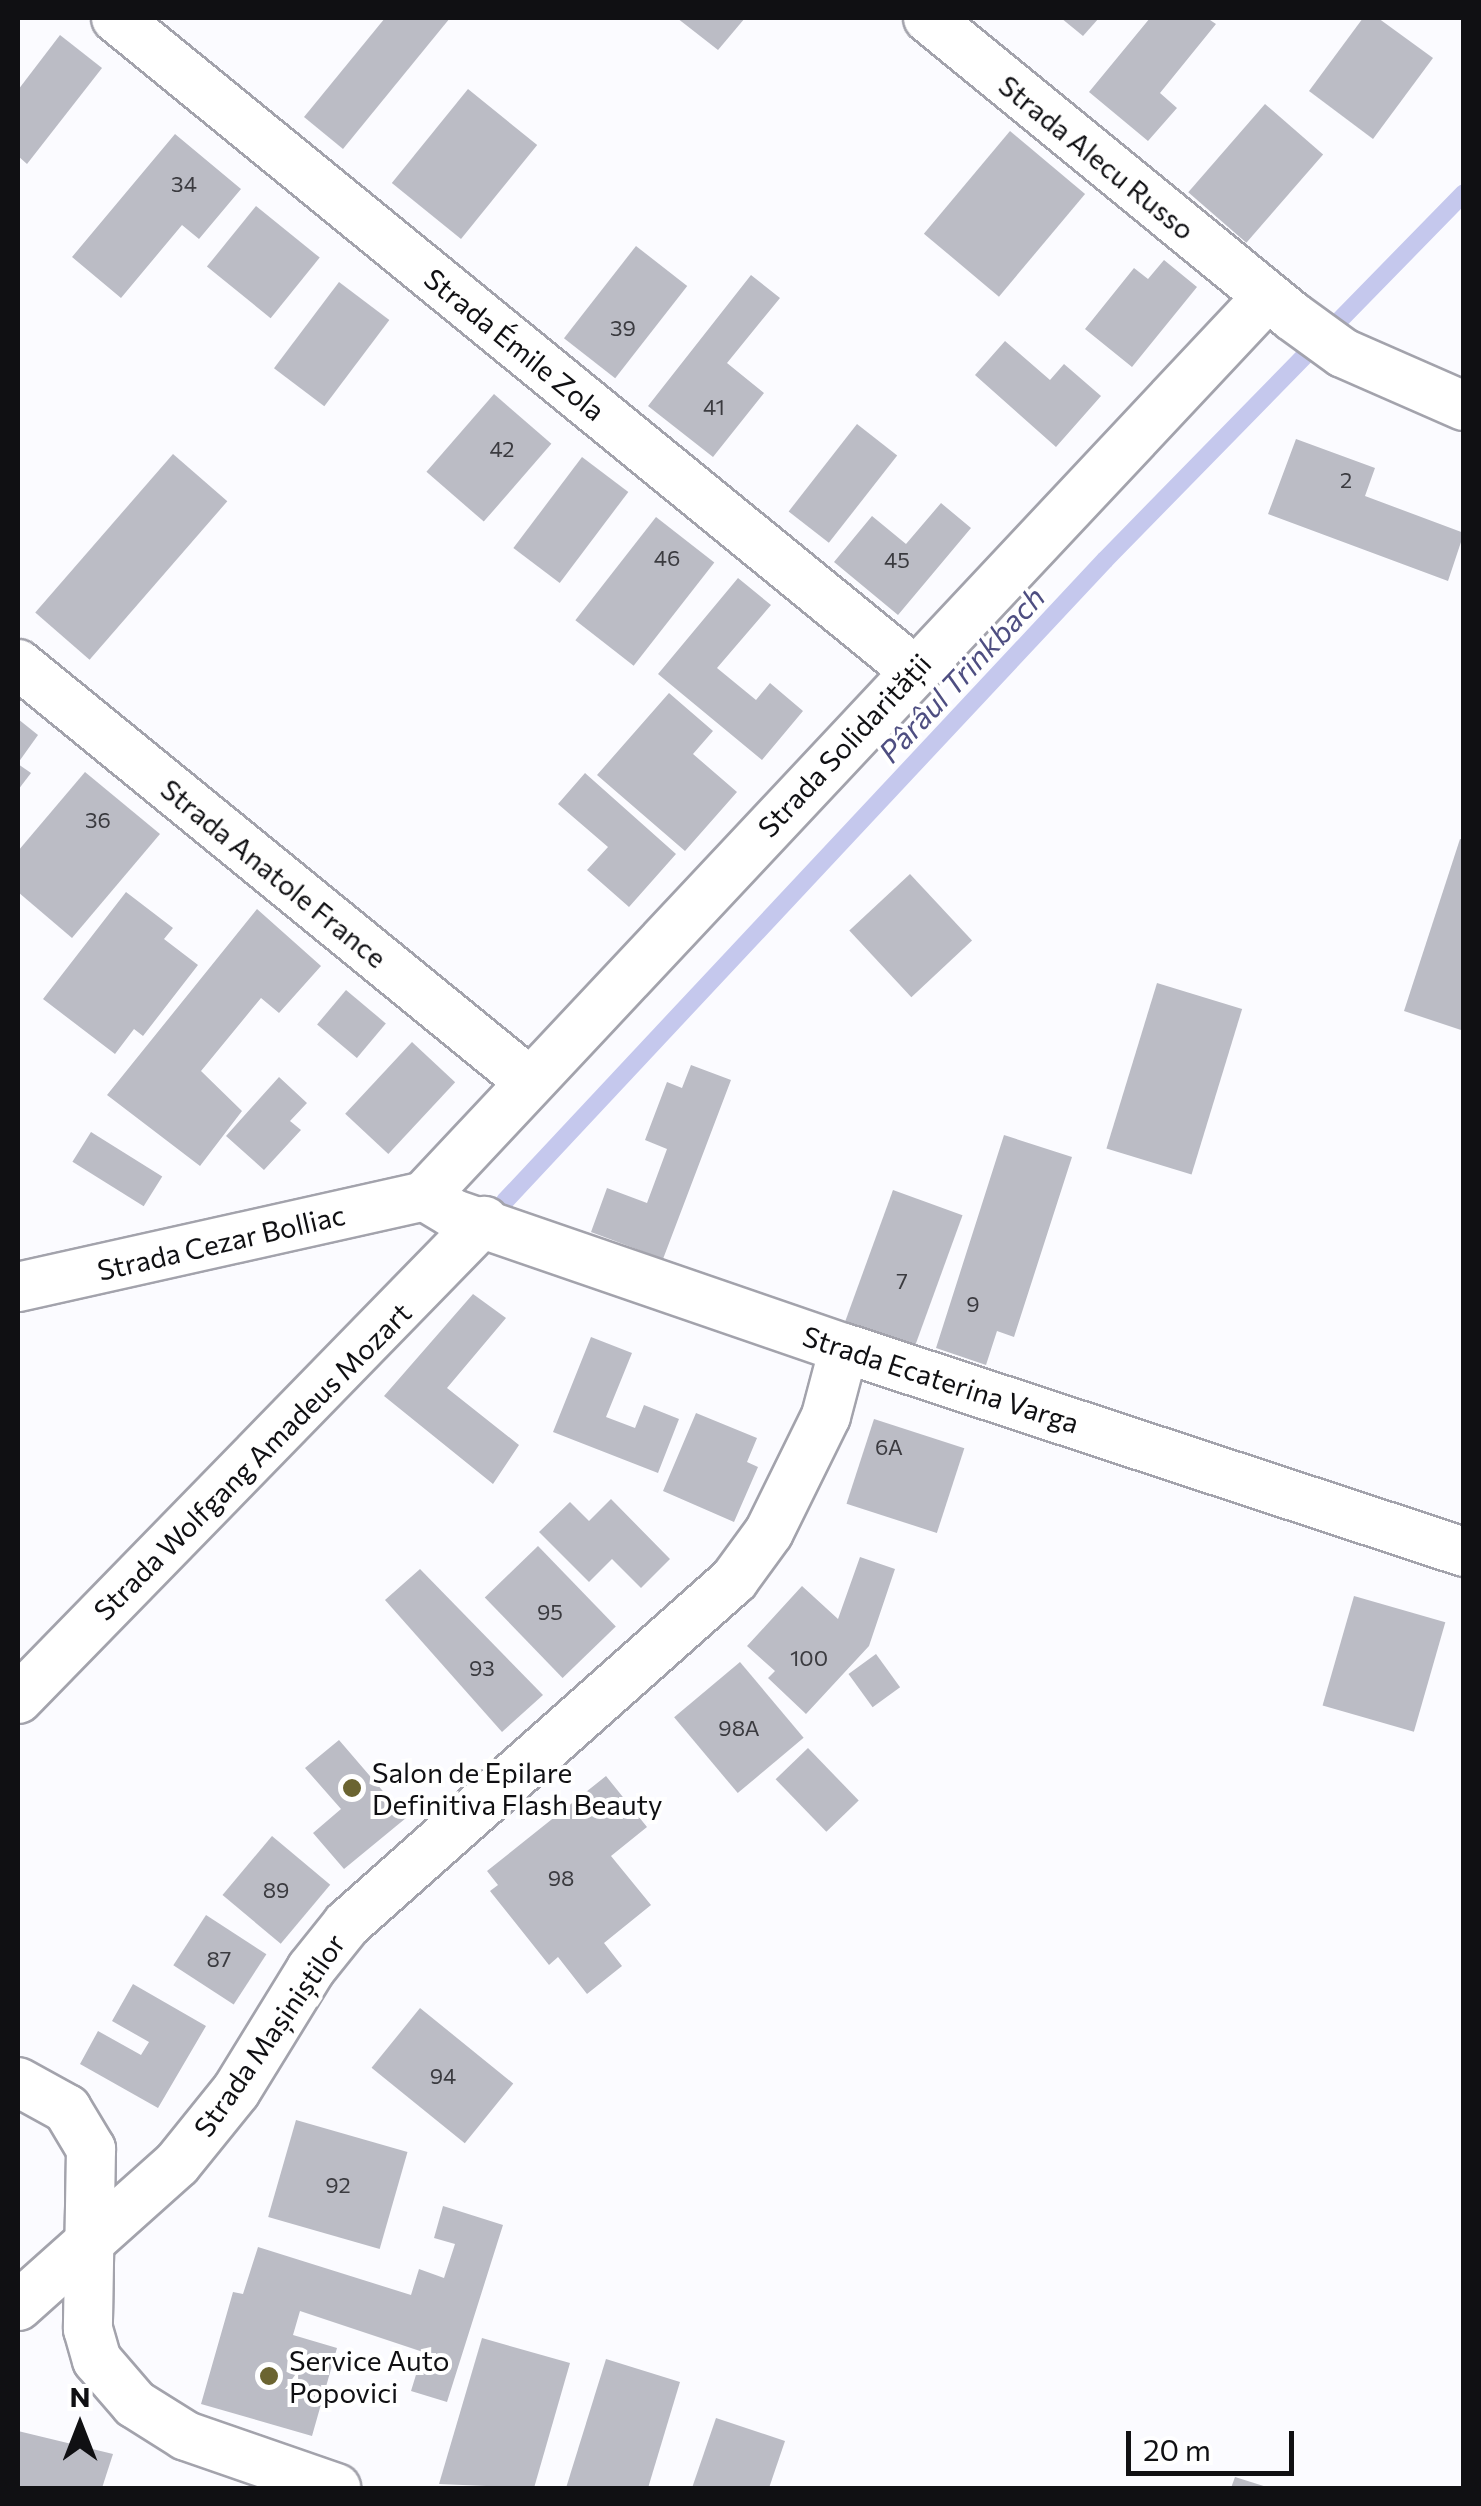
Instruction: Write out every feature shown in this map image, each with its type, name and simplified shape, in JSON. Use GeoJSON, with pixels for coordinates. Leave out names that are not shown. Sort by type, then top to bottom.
{"type":"FeatureCollection","features":[{"type":"Feature","properties":{"kind":"street","name":"Strada Émile Zola"},"geometry":{"type":"LineString","coordinates":[[116,18],[914,670]]}},
{"type":"Feature","properties":{"kind":"street","name":"Strada Alecu Russo"},"geometry":{"type":"LineString","coordinates":[[928,18],[1279,306],[1343,353],[1464,406]]}},
{"type":"Feature","properties":{"kind":"street","name":"Strada Solidarității"},"geometry":{"type":"LineString","coordinates":[[424,1196],[914,670],[1279,306]]}},
{"type":"Feature","properties":{"kind":"street","name":"Strada Anatole France"},"geometry":{"type":"LineString","coordinates":[[18,664],[530,1082]]}},
{"type":"Feature","properties":{"kind":"street","name":"Strada Ecaterina Varga"},"geometry":{"type":"LineString","coordinates":[[424,1196],[484,1221],[844,1348],[1464,1552]]}},
{"type":"Feature","properties":{"kind":"street","name":"Strada Cezar Bolliac"},"geometry":{"type":"LineString","coordinates":[[18,1287],[424,1196]]}},
{"type":"Feature","properties":{"kind":"street","name":"Strada Wolfgang Amadeus Mozart"},"geometry":{"type":"LineString","coordinates":[[18,1699],[484,1221]]}},
{"type":"Feature","properties":{"kind":"street","name":"Strada Mașiniștilor"},"geometry":{"type":"LineString","coordinates":[[18,2306],[177,2164],[236,2092],[310,1968],[347,1924],[734,1580],[769,1532],[826,1416],[844,1348]]}},
{"type":"Feature","properties":{"kind":"street"},"geometry":{"type":"LineString","coordinates":[[18,2082],[67,2109],[90,2149],[85,2244],[88,2329],[97,2360],[135,2404],[186,2436],[336,2488]]}},
{"type":"Feature","properties":{"kind":"building"},"geometry":{"type":"Polygon","coordinates":[[[385,18],[450,18],[343,149],[304,117],[385,18]]]}},
{"type":"Feature","properties":{"kind":"building"},"geometry":{"type":"Polygon","coordinates":[[[677,18],[745,18],[718,50],[677,18]]]}},
{"type":"Feature","properties":{"kind":"building"},"geometry":{"type":"Polygon","coordinates":[[[1061,18],[1099,18],[1083,36],[1061,18]]]}},
{"type":"Feature","properties":{"kind":"building"},"geometry":{"type":"Polygon","coordinates":[[[1150,18],[1207,18],[1216,24],[1160,93],[1177,108],[1148,141],[1089,92],[1150,18]]]}},
{"type":"Feature","properties":{"kind":"building"},"geometry":{"type":"Polygon","coordinates":[[[1363,18],[1378,18],[1433,58],[1373,139],[1309,91],[1363,18]]]}},
{"type":"Feature","properties":{"kind":"building"},"geometry":{"type":"Polygon","coordinates":[[[60,35],[102,68],[27,164],[18,156],[18,90],[60,35]]]}},
{"type":"Feature","properties":{"kind":"building"},"geometry":{"type":"Polygon","coordinates":[[[468,89],[537,145],[461,239],[392,183],[468,89]]]}},
{"type":"Feature","properties":{"kind":"building"},"geometry":{"type":"Polygon","coordinates":[[[1265,104],[1323,155],[1246,243],[1188,192],[1265,104]]]}},
{"type":"Feature","properties":{"kind":"building"},"geometry":{"type":"Polygon","coordinates":[[[1010,131],[1085,194],[999,297],[924,234],[1010,131]]]}},
{"type":"Feature","properties":{"kind":"building"},"geometry":{"type":"Polygon","coordinates":[[[175,134],[241,189],[199,239],[182,225],[121,298],[72,257],[175,134]]]}},
{"type":"Feature","properties":{"kind":"building"},"geometry":{"type":"Polygon","coordinates":[[[256,206],[320,258],[271,318],[207,267],[256,206]]]}},
{"type":"Feature","properties":{"kind":"building"},"geometry":{"type":"Polygon","coordinates":[[[636,246],[687,286],[615,378],[564,338],[636,246]]]}},
{"type":"Feature","properties":{"kind":"building"},"geometry":{"type":"Polygon","coordinates":[[[1164,260],[1197,287],[1132,367],[1085,329],[1134,268],[1148,279],[1164,260]]]}},
{"type":"Feature","properties":{"kind":"building"},"geometry":{"type":"Polygon","coordinates":[[[751,275],[780,298],[727,363],[764,393],[713,457],[648,406],[751,275]]]}},
{"type":"Feature","properties":{"kind":"building"},"geometry":{"type":"Polygon","coordinates":[[[339,282],[389,320],[324,406],[274,368],[339,282]]]}},
{"type":"Feature","properties":{"kind":"building"},"geometry":{"type":"Polygon","coordinates":[[[1005,341],[1050,380],[1064,364],[1101,396],[1056,447],[975,375],[1005,341]]]}},
{"type":"Feature","properties":{"kind":"building"},"geometry":{"type":"Polygon","coordinates":[[[494,394],[551,444],[484,522],[426,472],[494,394]]]}},
{"type":"Feature","properties":{"kind":"building"},"geometry":{"type":"Polygon","coordinates":[[[857,424],[897,455],[829,543],[789,511],[857,424]]]}},
{"type":"Feature","properties":{"kind":"building"},"geometry":{"type":"Polygon","coordinates":[[[1296,439],[1375,468],[1365,496],[1464,533],[1448,581],[1268,514],[1296,439]]]}},
{"type":"Feature","properties":{"kind":"building"},"geometry":{"type":"Polygon","coordinates":[[[173,454],[227,501],[90,660],[35,612],[173,454]]]}},
{"type":"Feature","properties":{"kind":"building"},"geometry":{"type":"Polygon","coordinates":[[[582,457],[628,492],[560,583],[513,548],[582,457]]]}},
{"type":"Feature","properties":{"kind":"building"},"geometry":{"type":"Polygon","coordinates":[[[941,503],[971,528],[898,615],[834,562],[872,516],[906,544],[941,503]]]}},
{"type":"Feature","properties":{"kind":"building"},"geometry":{"type":"Polygon","coordinates":[[[656,517],[714,563],[634,666],[575,620],[656,517]]]}},
{"type":"Feature","properties":{"kind":"building"},"geometry":{"type":"Polygon","coordinates":[[[738,578],[771,605],[717,668],[756,700],[770,683],[803,711],[762,760],[658,674],[738,578]]]}},
{"type":"Feature","properties":{"kind":"building"},"geometry":{"type":"Polygon","coordinates":[[[669,693],[713,731],[693,754],[737,792],[685,851],[597,775],[669,693]]]}},
{"type":"Feature","properties":{"kind":"building"},"geometry":{"type":"Polygon","coordinates":[[[18,719],[38,735],[18,763],[18,719]]]}},
{"type":"Feature","properties":{"kind":"building"},"geometry":{"type":"Polygon","coordinates":[[[18,764],[31,773],[18,790],[18,764]]]}},
{"type":"Feature","properties":{"kind":"building"},"geometry":{"type":"Polygon","coordinates":[[[85,772],[160,834],[72,938],[18,892],[18,851],[85,772]]]}},
{"type":"Feature","properties":{"kind":"building"},"geometry":{"type":"Polygon","coordinates":[[[585,773],[676,854],[629,907],[587,870],[608,847],[558,804],[585,773]]]}},
{"type":"Feature","properties":{"kind":"building"},"geometry":{"type":"Polygon","coordinates":[[[1460,839],[1464,840],[1464,1031],[1404,1011],[1460,839]]]}},
{"type":"Feature","properties":{"kind":"building"},"geometry":{"type":"Polygon","coordinates":[[[910,874],[972,941],[911,997],[849,931],[910,874]]]}},
{"type":"Feature","properties":{"kind":"building"},"geometry":{"type":"Polygon","coordinates":[[[126,892],[173,928],[164,939],[198,965],[143,1036],[134,1029],[115,1054],[43,999],[126,892]]]}},
{"type":"Feature","properties":{"kind":"building"},"geometry":{"type":"Polygon","coordinates":[[[257,909],[321,966],[279,1013],[261,998],[201,1071],[242,1111],[200,1166],[107,1095],[257,909]]]}},
{"type":"Feature","properties":{"kind":"building"},"geometry":{"type":"Polygon","coordinates":[[[1157,983],[1242,1009],[1192,1174],[1106,1148],[1157,983]]]}},
{"type":"Feature","properties":{"kind":"building"},"geometry":{"type":"Polygon","coordinates":[[[346,990],[386,1023],[357,1058],[317,1024],[346,990]]]}},
{"type":"Feature","properties":{"kind":"building"},"geometry":{"type":"Polygon","coordinates":[[[412,1042],[455,1082],[388,1154],[345,1114],[412,1042]]]}},
{"type":"Feature","properties":{"kind":"building"},"geometry":{"type":"Polygon","coordinates":[[[691,1065],[731,1080],[663,1259],[591,1232],[607,1188],[647,1203],[667,1149],[645,1140],[667,1082],[682,1088],[691,1065]]]}},
{"type":"Feature","properties":{"kind":"building"},"geometry":{"type":"Polygon","coordinates":[[[279,1077],[307,1103],[290,1121],[301,1130],[264,1170],[226,1136],[279,1077]]]}},
{"type":"Feature","properties":{"kind":"building"},"geometry":{"type":"Polygon","coordinates":[[[91,1132],[162,1177],[144,1206],[72,1162],[91,1132]]]}},
{"type":"Feature","properties":{"kind":"building"},"geometry":{"type":"Polygon","coordinates":[[[1004,1135],[1072,1157],[1014,1337],[997,1331],[986,1365],[936,1348],[1004,1135]]]}},
{"type":"Feature","properties":{"kind":"building"},"geometry":{"type":"Polygon","coordinates":[[[893,1190],[963,1215],[914,1350],[844,1324],[893,1190]]]}},
{"type":"Feature","properties":{"kind":"building"},"geometry":{"type":"Polygon","coordinates":[[[473,1294],[506,1318],[447,1388],[519,1445],[493,1484],[384,1396],[473,1294]]]}},
{"type":"Feature","properties":{"kind":"building"},"geometry":{"type":"Polygon","coordinates":[[[591,1337],[632,1353],[606,1417],[635,1428],[644,1405],[679,1419],[658,1473],[553,1432],[591,1337]]]}},
{"type":"Feature","properties":{"kind":"building"},"geometry":{"type":"Polygon","coordinates":[[[696,1413],[757,1438],[747,1462],[758,1467],[734,1522],[663,1491],[696,1413]]]}},
{"type":"Feature","properties":{"kind":"building"},"geometry":{"type":"Polygon","coordinates":[[[874,1419],[964,1448],[937,1533],[846,1504],[874,1419]]]}},
{"type":"Feature","properties":{"kind":"building"},"geometry":{"type":"Polygon","coordinates":[[[611,1499],[670,1559],[641,1588],[612,1559],[589,1582],[539,1532],[570,1502],[589,1521],[611,1499]]]}},
{"type":"Feature","properties":{"kind":"building"},"geometry":{"type":"Polygon","coordinates":[[[538,1546],[616,1627],[563,1678],[485,1597],[538,1546]]]}},
{"type":"Feature","properties":{"kind":"building"},"geometry":{"type":"Polygon","coordinates":[[[860,1557],[895,1569],[869,1646],[806,1714],[768,1678],[775,1671],[747,1646],[802,1586],[838,1619],[860,1557]]]}},
{"type":"Feature","properties":{"kind":"building"},"geometry":{"type":"Polygon","coordinates":[[[420,1569],[543,1695],[502,1732],[385,1600],[420,1569]]]}},
{"type":"Feature","properties":{"kind":"building"},"geometry":{"type":"Polygon","coordinates":[[[1354,1596],[1445,1622],[1414,1732],[1323,1706],[1354,1596]]]}},
{"type":"Feature","properties":{"kind":"building"},"geometry":{"type":"Polygon","coordinates":[[[876,1654],[900,1687],[873,1707],[848,1674],[876,1654]]]}},
{"type":"Feature","properties":{"kind":"building"},"geometry":{"type":"Polygon","coordinates":[[[740,1662],[804,1738],[738,1793],[674,1717],[740,1662]]]}},
{"type":"Feature","properties":{"kind":"building","name":"Salon de Epilare Definitiva Flash Beauty"},"geometry":{"type":"Polygon","coordinates":[[[339,1740],[406,1818],[344,1869],[313,1833],[341,1809],[305,1768],[339,1740]]]}},
{"type":"Feature","properties":{"kind":"building"},"geometry":{"type":"Polygon","coordinates":[[[808,1748],[859,1801],[826,1832],[776,1779],[808,1748]]]}},
{"type":"Feature","properties":{"kind":"building"},"geometry":{"type":"Polygon","coordinates":[[[606,1776],[647,1827],[611,1856],[651,1905],[604,1943],[622,1966],[587,1994],[558,1957],[549,1965],[490,1891],[498,1885],[487,1871],[606,1776]]]}},
{"type":"Feature","properties":{"kind":"building"},"geometry":{"type":"Polygon","coordinates":[[[272,1836],[330,1885],[281,1944],[223,1895],[272,1836]]]}},
{"type":"Feature","properties":{"kind":"building"},"geometry":{"type":"Polygon","coordinates":[[[206,1915],[266,1954],[234,2005],[173,1965],[206,1915]]]}},
{"type":"Feature","properties":{"kind":"building"},"geometry":{"type":"Polygon","coordinates":[[[133,1984],[206,2026],[158,2108],[80,2064],[98,2031],[141,2055],[149,2042],[112,2021],[133,1984]]]}},
{"type":"Feature","properties":{"kind":"building"},"geometry":{"type":"Polygon","coordinates":[[[420,2008],[513,2084],[465,2143],[372,2068],[420,2008]]]}},
{"type":"Feature","properties":{"kind":"building"},"geometry":{"type":"Polygon","coordinates":[[[296,2120],[408,2152],[380,2249],[268,2217],[296,2120]]]}},
{"type":"Feature","properties":{"kind":"building"},"geometry":{"type":"Polygon","coordinates":[[[443,2206],[503,2225],[447,2402],[411,2391],[423,2352],[300,2311],[293,2335],[337,2348],[312,2436],[201,2404],[233,2292],[243,2294],[258,2247],[411,2295],[419,2269],[444,2278],[455,2244],[434,2238],[443,2206]]]}},
{"type":"Feature","properties":{"kind":"building"},"geometry":{"type":"Polygon","coordinates":[[[482,2338],[570,2363],[534,2488],[439,2484],[482,2338]]]}},
{"type":"Feature","properties":{"kind":"building"},"geometry":{"type":"Polygon","coordinates":[[[606,2359],[680,2382],[648,2488],[566,2488],[606,2359]]]}},
{"type":"Feature","properties":{"kind":"building"},"geometry":{"type":"Polygon","coordinates":[[[716,2418],[785,2441],[769,2488],[692,2488],[716,2418]]]}},
{"type":"Feature","properties":{"kind":"building"},"geometry":{"type":"Polygon","coordinates":[[[18,2431],[113,2454],[102,2488],[18,2488],[18,2431]]]}},
{"type":"Feature","properties":{"kind":"building"},"geometry":{"type":"Polygon","coordinates":[[[1235,2477],[1270,2488],[1231,2488],[1235,2477]]]}},
{"type":"Feature","properties":{"kind":"waterway","name":"Pârâul Trinkbach"},"geometry":{"type":"LineString","coordinates":[[505,1201],[1105,560],[1464,193]]}},
{"type":"Feature","properties":{"kind":"place","name":"Salon de Epilare Definitiva Flash Beauty"},"geometry":{"type":"Point","coordinates":[352,1788]}},
{"type":"Feature","properties":{"kind":"place","name":"Service Auto Popovici"},"geometry":{"type":"Point","coordinates":[269,2376]}}]}
